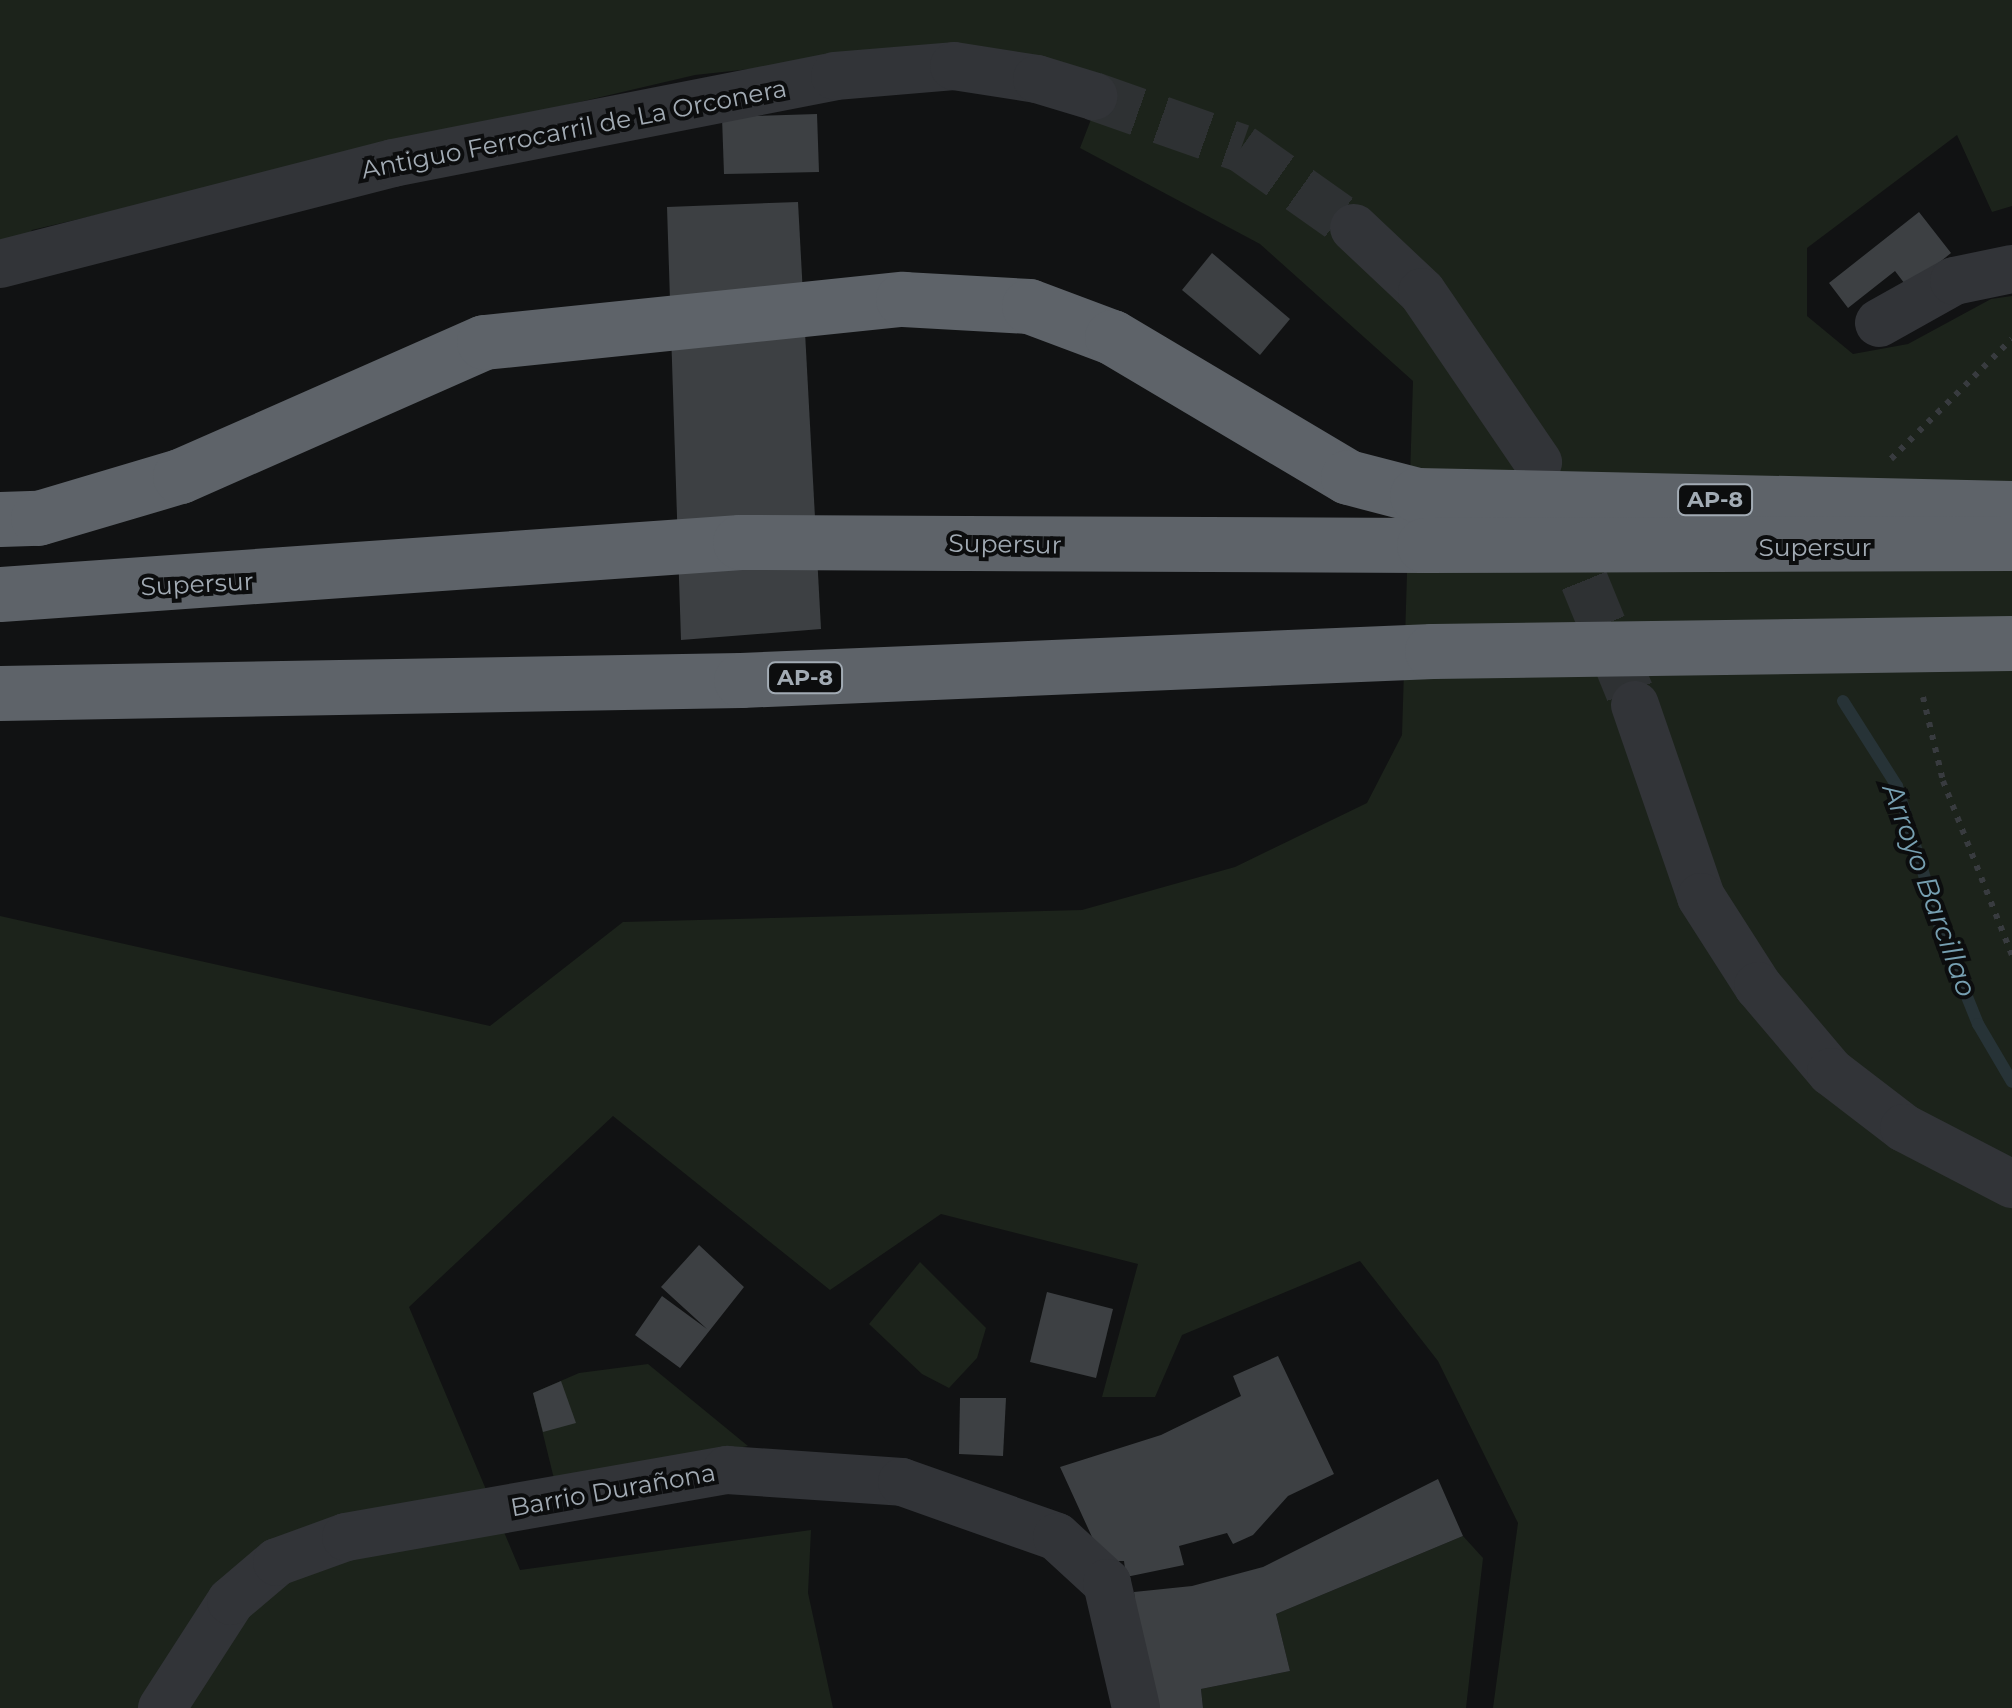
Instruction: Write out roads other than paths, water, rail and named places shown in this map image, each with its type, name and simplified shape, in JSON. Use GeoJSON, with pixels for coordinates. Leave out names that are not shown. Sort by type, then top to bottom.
{"type":"FeatureCollection","features":[{"type":"Feature","properties":{"kind":"highway","name":"AP-8"},"geometry":{"type":"LineString","coordinates":[[0,518],[38,518],[180,476],[484,342],[902,299],[1029,306],[1112,336],[1421,520],[2012,508]]}},
{"type":"Feature","properties":{"kind":"highway","name":"Supersur"},"geometry":{"type":"LineString","coordinates":[[0,594],[740,542],[1421,520],[2012,543]]}},
{"type":"Feature","properties":{"kind":"highway","name":"AP-8"},"geometry":{"type":"LineString","coordinates":[[0,693],[741,680],[1432,651],[2012,643]]}},
{"type":"Feature","properties":{"kind":"street","name":"Antiguo Ferrocarril de La Orconera"},"geometry":{"type":"LineString","coordinates":[[0,264],[393,163],[835,76],[954,66],[1037,79],[1092,96]]}},
{"type":"Feature","properties":{"kind":"street"},"geometry":{"type":"LineString","coordinates":[[1354,228],[1422,292],[1538,462]]}},
{"type":"Feature","properties":{"kind":"street"},"geometry":{"type":"LineString","coordinates":[[1878,323],[1954,282],[2012,269]]}},
{"type":"Feature","properties":{"kind":"street"},"geometry":{"type":"LineString","coordinates":[[1635,705],[1702,897],[1758,986],[1831,1072],[1904,1128],[2012,1184]]}},
{"type":"Feature","properties":{"kind":"street","name":"Barrio Durañona"},"geometry":{"type":"LineString","coordinates":[[162,1708],[231,1602],[277,1562],[346,1537],[727,1470],[902,1482],[1057,1536],[1107,1583],[1136,1708]]}},
{"type":"Feature","properties":{"kind":"waterway","name":"Arroyo Barcillao"},"geometry":{"type":"LineString","coordinates":[[1843,701],[1897,786],[1943,937],[1978,1024],[2012,1082]]}},
{"type":"Feature","properties":{"kind":"tunnel"},"geometry":{"type":"LineString","coordinates":[[1093,96],[1241,148],[1354,228]]}},
{"type":"Feature","properties":{"kind":"tunnel"},"geometry":{"type":"LineString","coordinates":[[1557,514],[1635,705]]}}]}
